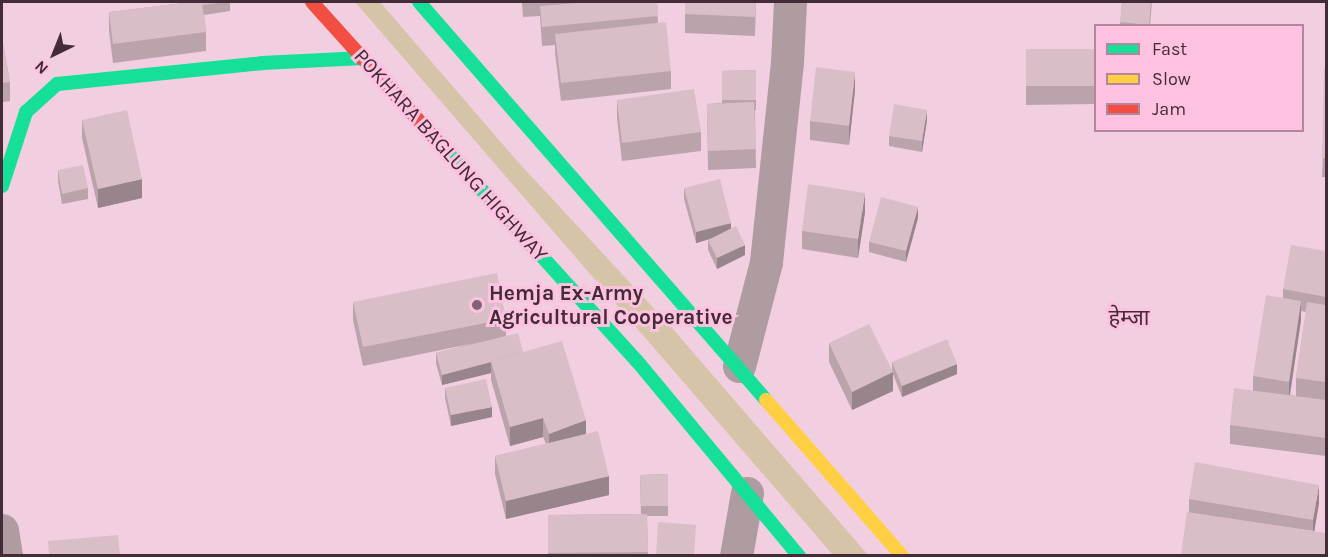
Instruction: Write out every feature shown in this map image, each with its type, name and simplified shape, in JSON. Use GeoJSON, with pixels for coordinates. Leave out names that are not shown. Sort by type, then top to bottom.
{"type":"FeatureCollection","features":[{"type":"Feature","properties":{"kind":"main road","name":"POKHARA BAGLUNG HIGHWAY"},"geometry":{"type":"LineString","coordinates":[[312,2],[637,361],[799,555]]}},
{"type":"Feature","properties":{"kind":"main road"},"geometry":{"type":"LineString","coordinates":[[419,2],[902,555]]}},
{"type":"Feature","properties":{"kind":"main road"},"geometry":{"type":"LineString","coordinates":[[2,186],[26,112],[57,84],[262,63],[364,58]]}},
{"type":"Feature","properties":{"kind":"street"},"geometry":{"type":"LineString","coordinates":[[739,366],[766,262],[787,62],[789,2]]}},
{"type":"Feature","properties":{"kind":"street"},"geometry":{"type":"LineString","coordinates":[[736,555],[747,493]]}},
{"type":"Feature","properties":{"kind":"street"},"geometry":{"type":"LineString","coordinates":[[2,530],[6,555]]}},
{"type":"Feature","properties":{"kind":"shaded area"},"geometry":{"type":"Polygon","coordinates":[[[355,2],[380,2],[518,162],[672,328],[868,555],[833,555],[355,2]]]}},
{"type":"Feature","properties":{"kind":"building"},"geometry":{"type":"Polygon","coordinates":[[[202,2],[206,32],[113,44],[109,12],[202,2]]]}},
{"type":"Feature","properties":{"kind":"building"},"geometry":{"type":"Polygon","coordinates":[[[202,2],[225,2],[202,5],[202,2]]]}},
{"type":"Feature","properties":{"kind":"building"},"geometry":{"type":"Polygon","coordinates":[[[590,2],[657,2],[658,16],[542,27],[540,6],[590,2]]]}},
{"type":"Feature","properties":{"kind":"building"},"geometry":{"type":"Polygon","coordinates":[[[685,2],[756,2],[755,17],[685,14],[685,2]]]}},
{"type":"Feature","properties":{"kind":"building"},"geometry":{"type":"Polygon","coordinates":[[[1122,2],[1151,2],[1149,24],[1120,22],[1122,2]]]}},
{"type":"Feature","properties":{"kind":"building"},"geometry":{"type":"Polygon","coordinates":[[[666,22],[671,71],[561,83],[555,34],[666,22]]]}},
{"type":"Feature","properties":{"kind":"building"},"geometry":{"type":"Polygon","coordinates":[[[2,38],[10,82],[2,83],[2,38]]]}},
{"type":"Feature","properties":{"kind":"building"},"geometry":{"type":"Polygon","coordinates":[[[1026,49],[1094,49],[1094,86],[1026,86],[1026,49]]]}},
{"type":"Feature","properties":{"kind":"building"},"geometry":{"type":"Polygon","coordinates":[[[816,67],[855,72],[849,126],[810,121],[816,67]]]}},
{"type":"Feature","properties":{"kind":"building"},"geometry":{"type":"Polygon","coordinates":[[[1324,67],[1326,67],[1326,158],[1322,158],[1324,67]]]}},
{"type":"Feature","properties":{"kind":"building"},"geometry":{"type":"Polygon","coordinates":[[[756,70],[756,100],[722,100],[722,71],[756,70]]]}},
{"type":"Feature","properties":{"kind":"building"},"geometry":{"type":"Polygon","coordinates":[[[694,89],[701,132],[622,143],[617,100],[694,89]]]}},
{"type":"Feature","properties":{"kind":"building"},"geometry":{"type":"Polygon","coordinates":[[[754,102],[756,149],[708,151],[707,104],[754,102]]]}},
{"type":"Feature","properties":{"kind":"building"},"geometry":{"type":"Polygon","coordinates":[[[894,104],[927,110],[922,141],[889,136],[894,104]]]}},
{"type":"Feature","properties":{"kind":"building"},"geometry":{"type":"Polygon","coordinates":[[[127,110],[142,179],[98,189],[82,120],[127,110]]]}},
{"type":"Feature","properties":{"kind":"building"},"geometry":{"type":"Polygon","coordinates":[[[83,165],[88,188],[62,194],[58,170],[83,165]]]}},
{"type":"Feature","properties":{"kind":"building"},"geometry":{"type":"Polygon","coordinates":[[[720,179],[731,223],[696,232],[684,188],[720,179]]]}},
{"type":"Feature","properties":{"kind":"building"},"geometry":{"type":"Polygon","coordinates":[[[808,184],[865,193],[858,239],[802,231],[808,184]]]}},
{"type":"Feature","properties":{"kind":"building"},"geometry":{"type":"Polygon","coordinates":[[[881,197],[918,207],[906,251],[869,242],[881,197]]]}},
{"type":"Feature","properties":{"kind":"building"},"geometry":{"type":"Polygon","coordinates":[[[736,226],[745,245],[717,258],[708,240],[736,226]]]}},
{"type":"Feature","properties":{"kind":"building"},"geometry":{"type":"Polygon","coordinates":[[[1291,245],[1326,251],[1326,297],[1283,289],[1291,245]]]}},
{"type":"Feature","properties":{"kind":"building"},"geometry":{"type":"Polygon","coordinates":[[[497,273],[506,319],[363,347],[353,302],[497,273]]]}},
{"type":"Feature","properties":{"kind":"building"},"geometry":{"type":"Polygon","coordinates":[[[1266,295],[1301,301],[1289,382],[1253,376],[1266,295]]]}},
{"type":"Feature","properties":{"kind":"building"},"geometry":{"type":"Polygon","coordinates":[[[1307,302],[1326,305],[1326,382],[1296,378],[1307,302]]]}},
{"type":"Feature","properties":{"kind":"building"},"geometry":{"type":"Polygon","coordinates":[[[869,324],[893,372],[852,392],[829,343],[869,324]]]}},
{"type":"Feature","properties":{"kind":"building"},"geometry":{"type":"Polygon","coordinates":[[[518,333],[523,352],[442,375],[436,353],[518,333]]]}},
{"type":"Feature","properties":{"kind":"building"},"geometry":{"type":"Polygon","coordinates":[[[947,339],[957,364],[902,386],[892,362],[947,339]]]}},
{"type":"Feature","properties":{"kind":"building"},"geometry":{"type":"Polygon","coordinates":[[[562,341],[586,420],[549,434],[543,418],[510,427],[491,361],[562,341]]]}},
{"type":"Feature","properties":{"kind":"building"},"geometry":{"type":"Polygon","coordinates":[[[486,379],[492,407],[451,415],[445,388],[486,379]]]}},
{"type":"Feature","properties":{"kind":"building"},"geometry":{"type":"Polygon","coordinates":[[[1234,388],[1326,400],[1326,438],[1230,425],[1234,388]]]}},
{"type":"Feature","properties":{"kind":"building"},"geometry":{"type":"Polygon","coordinates":[[[598,431],[609,476],[506,501],[495,456],[598,431]]]}},
{"type":"Feature","properties":{"kind":"building"},"geometry":{"type":"Polygon","coordinates":[[[1195,462],[1319,485],[1313,520],[1189,499],[1195,462]]]}},
{"type":"Feature","properties":{"kind":"building"},"geometry":{"type":"Polygon","coordinates":[[[668,474],[668,506],[641,506],[640,475],[668,474]]]}},
{"type":"Feature","properties":{"kind":"building"},"geometry":{"type":"Polygon","coordinates":[[[1187,512],[1326,533],[1325,555],[1181,555],[1187,512]]]}},
{"type":"Feature","properties":{"kind":"building"},"geometry":{"type":"Polygon","coordinates":[[[647,514],[648,552],[548,553],[548,515],[647,514]]]}},
{"type":"Feature","properties":{"kind":"building"},"geometry":{"type":"Polygon","coordinates":[[[658,522],[696,525],[694,555],[656,555],[658,522]]]}},
{"type":"Feature","properties":{"kind":"building"},"geometry":{"type":"Polygon","coordinates":[[[118,535],[120,555],[49,555],[48,541],[118,535]]]}},
{"type":"Feature","properties":{"kind":"traffic: fast"},"geometry":{"type":"LineString","coordinates":[[419,2],[766,400]]}},
{"type":"Feature","properties":{"kind":"traffic: fast"},"geometry":{"type":"LineString","coordinates":[[2,186],[26,112],[57,84],[262,63],[364,58]]}},
{"type":"Feature","properties":{"kind":"traffic: fast"},"geometry":{"type":"LineString","coordinates":[[440,144],[637,361],[799,556]]}},
{"type":"Feature","properties":{"kind":"traffic: slow"},"geometry":{"type":"LineString","coordinates":[[766,400],[902,556]]}},
{"type":"Feature","properties":{"kind":"traffic: jam"},"geometry":{"type":"LineString","coordinates":[[312,2],[440,144]]}},
{"type":"Feature","properties":{"kind":"place","name":"Hemja Ex-Army Agricultural Cooperative"},"geometry":{"type":"Point","coordinates":[477,305]}},
{"type":"Feature","properties":{"kind":"district","name":"हेम्जा"},"geometry":{"type":"Point","coordinates":[1129,319]}}]}
